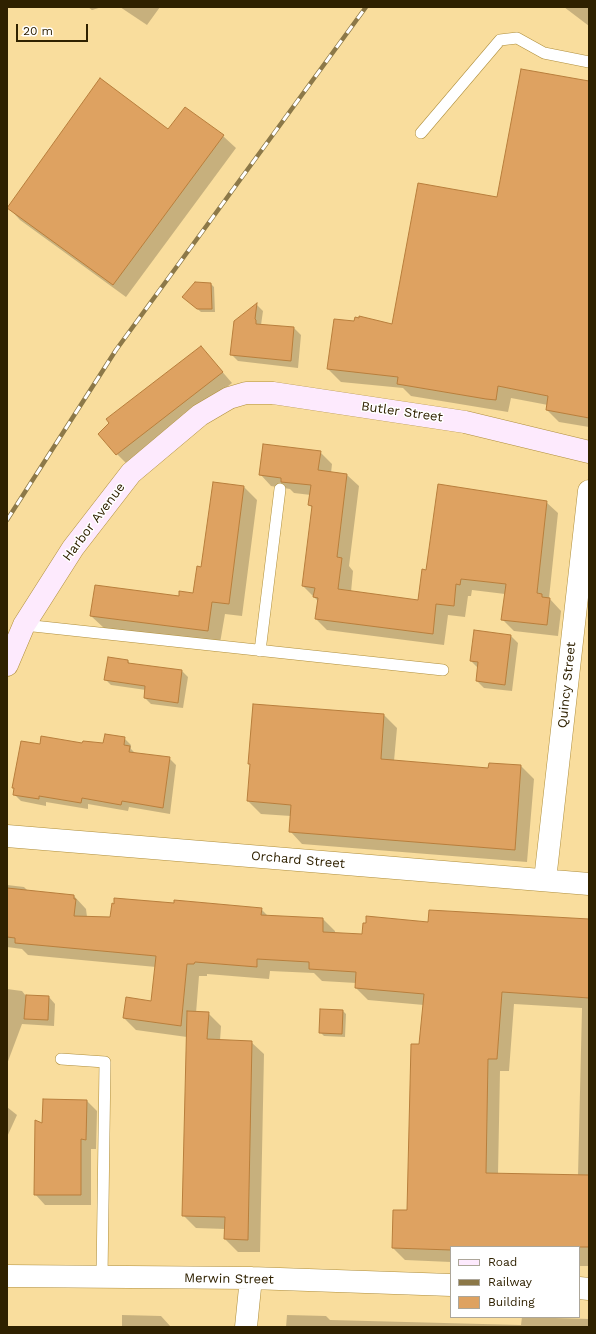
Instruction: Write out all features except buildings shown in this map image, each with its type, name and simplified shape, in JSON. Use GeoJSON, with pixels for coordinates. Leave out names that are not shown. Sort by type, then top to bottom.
{"type":"FeatureCollection","features":[{"type":"Feature","properties":{"kind":"main road","name":"Butler Street"},"geometry":{"type":"LineString","coordinates":[[215,406],[229,398],[246,393],[273,393],[465,422],[589,452]]}},
{"type":"Feature","properties":{"kind":"main road","name":"Harbor Avenue"},"geometry":{"type":"LineString","coordinates":[[7,664],[24,625],[73,548],[131,473],[200,415],[215,406]]}},
{"type":"Feature","properties":{"kind":"street","name":"Quincy Street"},"geometry":{"type":"LineString","coordinates":[[545,880],[589,491]]}},
{"type":"Feature","properties":{"kind":"street","name":"Orchard Street"},"geometry":{"type":"LineString","coordinates":[[7,836],[589,884]]}},
{"type":"Feature","properties":{"kind":"street","name":"Merwin Street"},"geometry":{"type":"LineString","coordinates":[[7,1276],[251,1278],[450,1284]]}},
{"type":"Feature","properties":{"kind":"street"},"geometry":{"type":"LineString","coordinates":[[246,1327],[251,1278]]}},
{"type":"Feature","properties":{"kind":"lane"},"geometry":{"type":"LineString","coordinates":[[421,133],[500,40],[517,38],[544,53],[589,62]]}},
{"type":"Feature","properties":{"kind":"lane"},"geometry":{"type":"LineString","coordinates":[[260,651],[280,489]]}},
{"type":"Feature","properties":{"kind":"lane"},"geometry":{"type":"LineString","coordinates":[[24,625],[443,670]]}},
{"type":"Feature","properties":{"kind":"lane"},"geometry":{"type":"LineString","coordinates":[[61,1059],[105,1062],[102,1277]]}},
{"type":"Feature","properties":{"kind":"railway"},"geometry":{"type":"LineString","coordinates":[[7,520],[116,350],[366,7]]}}]}
